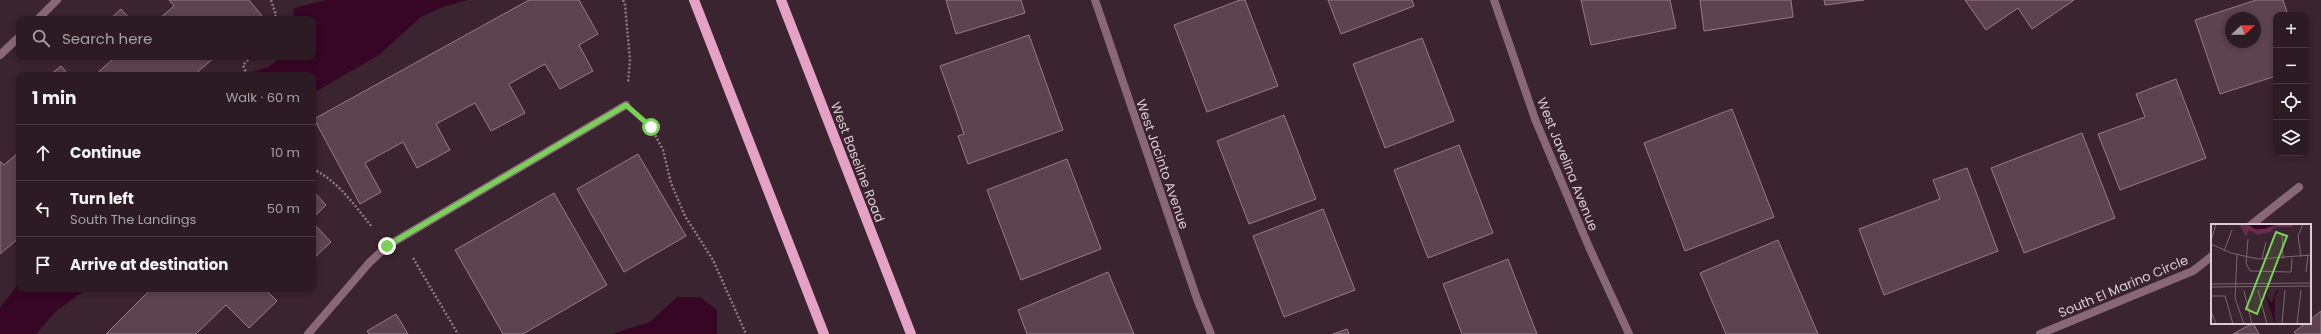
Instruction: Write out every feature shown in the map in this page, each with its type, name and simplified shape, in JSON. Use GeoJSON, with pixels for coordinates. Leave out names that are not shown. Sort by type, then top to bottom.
{"type":"FeatureCollection","features":[{"type":"Feature","properties":{"kind":"main road"},"geometry":{"type":"LineString","coordinates":[[694,0],[824,334]]}},
{"type":"Feature","properties":{"kind":"main road","name":"West Baseline Road"},"geometry":{"type":"LineString","coordinates":[[781,0],[912,334]]}},
{"type":"Feature","properties":{"kind":"street"},"geometry":{"type":"LineString","coordinates":[[41,16],[57,0]]}},
{"type":"Feature","properties":{"kind":"street","name":"West Jacinto Avenue"},"geometry":{"type":"LineString","coordinates":[[1095,0],[1196,299],[1211,334]]}},
{"type":"Feature","properties":{"kind":"street","name":"West Javelina Avenue"},"geometry":{"type":"LineString","coordinates":[[1494,0],[1534,119],[1589,247],[1629,334]]}},
{"type":"Feature","properties":{"kind":"street"},"geometry":{"type":"LineString","coordinates":[[0,56],[16,40]]}},
{"type":"Feature","properties":{"kind":"street"},"geometry":{"type":"LineString","coordinates":[[308,334],[369,263],[387,246],[626,105]]}},
{"type":"Feature","properties":{"kind":"street"},"geometry":{"type":"LineString","coordinates":[[2252,224],[2299,187]]}},
{"type":"Feature","properties":{"kind":"street","name":"South El Marino Circle"},"geometry":{"type":"LineString","coordinates":[[2040,334],[2193,271],[2211,257]]}},
{"type":"Feature","properties":{"kind":"path"},"geometry":{"type":"LineString","coordinates":[[271,0],[276,16]]}},
{"type":"Feature","properties":{"kind":"path"},"geometry":{"type":"LineString","coordinates":[[623,0],[625,5],[630,60],[626,105],[651,127],[663,150],[671,183],[686,216],[713,260],[746,334]]}},
{"type":"Feature","properties":{"kind":"path"},"geometry":{"type":"LineString","coordinates":[[246,72],[243,65],[248,60]]}},
{"type":"Feature","properties":{"kind":"path"},"geometry":{"type":"LineString","coordinates":[[316,170],[325,175],[347,197],[387,246]]}},
{"type":"Feature","properties":{"kind":"path"},"geometry":{"type":"LineString","coordinates":[[401,238],[458,334]]}},
{"type":"Feature","properties":{"kind":"shaded area"},"geometry":{"type":"Polygon","coordinates":[[[327,0],[467,0],[440,8],[421,17],[379,55],[316,91],[316,72],[253,72],[270,66],[277,60],[316,60],[316,16],[293,16],[294,8],[327,0]]]}},
{"type":"Feature","properties":{"kind":"shaded area"},"geometry":{"type":"Polygon","coordinates":[[[16,287],[16,292],[83,292],[56,311],[36,334],[0,334],[0,308],[16,287]]]}},
{"type":"Feature","properties":{"kind":"shaded area"},"geometry":{"type":"Polygon","coordinates":[[[677,297],[700,297],[717,310],[717,334],[612,334],[650,322],[677,297]]]}},
{"type":"Feature","properties":{"kind":"building"},"geometry":{"type":"Polygon","coordinates":[[[169,0],[249,0],[262,16],[162,16],[174,6],[169,0]]]}},
{"type":"Feature","properties":{"kind":"building"},"geometry":{"type":"Polygon","coordinates":[[[529,0],[579,0],[598,34],[579,45],[593,71],[560,89],[545,64],[509,84],[525,113],[491,131],[475,103],[436,124],[450,150],[417,168],[403,142],[365,163],[381,192],[360,204],[316,123],[316,118],[529,0]]]}},
{"type":"Feature","properties":{"kind":"building"},"geometry":{"type":"Polygon","coordinates":[[[946,0],[1021,0],[1025,13],[956,34],[946,0]]]}},
{"type":"Feature","properties":{"kind":"building"},"geometry":{"type":"Polygon","coordinates":[[[1240,0],[1245,0],[1278,86],[1207,112],[1174,25],[1240,0]]]}},
{"type":"Feature","properties":{"kind":"building"},"geometry":{"type":"Polygon","coordinates":[[[1328,0],[1412,0],[1414,6],[1341,34],[1328,0]]]}},
{"type":"Feature","properties":{"kind":"building"},"geometry":{"type":"Polygon","coordinates":[[[1581,0],[1670,0],[1676,28],[1591,45],[1581,0]]]}},
{"type":"Feature","properties":{"kind":"building"},"geometry":{"type":"Polygon","coordinates":[[[1700,0],[1791,0],[1793,17],[1704,31],[1700,0]]]}},
{"type":"Feature","properties":{"kind":"building"},"geometry":{"type":"Polygon","coordinates":[[[1824,0],[1864,0],[1825,5],[1824,0]]]}},
{"type":"Feature","properties":{"kind":"building"},"geometry":{"type":"Polygon","coordinates":[[[1965,0],[2074,0],[2032,29],[2018,8],[1986,30],[1965,0]]]}},
{"type":"Feature","properties":{"kind":"building"},"geometry":{"type":"Polygon","coordinates":[[[2256,0],[2283,0],[2287,12],[2273,12],[2273,77],[2220,94],[2195,20],[2256,0]]]}},
{"type":"Feature","properties":{"kind":"building"},"geometry":{"type":"Polygon","coordinates":[[[121,9],[127,16],[113,16],[121,9]]]}},
{"type":"Feature","properties":{"kind":"building"},"geometry":{"type":"Polygon","coordinates":[[[1029,35],[1063,130],[968,164],[958,136],[964,134],[940,66],[1029,35]]]}},
{"type":"Feature","properties":{"kind":"building"},"geometry":{"type":"Polygon","coordinates":[[[1422,38],[1454,121],[1385,148],[1353,64],[1422,38]]]}},
{"type":"Feature","properties":{"kind":"building"},"geometry":{"type":"Polygon","coordinates":[[[112,60],[212,60],[198,72],[98,72],[112,60]]]}},
{"type":"Feature","properties":{"kind":"building"},"geometry":{"type":"Polygon","coordinates":[[[61,66],[66,72],[54,72],[61,66]]]}},
{"type":"Feature","properties":{"kind":"building"},"geometry":{"type":"Polygon","coordinates":[[[2176,79],[2206,158],[2120,190],[2098,134],[2145,117],[2136,94],[2176,79]]]}},
{"type":"Feature","properties":{"kind":"building"},"geometry":{"type":"Polygon","coordinates":[[[1732,109],[1774,217],[1685,251],[1644,143],[1732,109]]]}},
{"type":"Feature","properties":{"kind":"building"},"geometry":{"type":"Polygon","coordinates":[[[1284,115],[1316,199],[1249,224],[1217,141],[1284,115]]]}},
{"type":"Feature","properties":{"kind":"building"},"geometry":{"type":"Polygon","coordinates":[[[2082,133],[2115,218],[2024,253],[1991,168],[2082,133]]]}},
{"type":"Feature","properties":{"kind":"building"},"geometry":{"type":"Polygon","coordinates":[[[1459,145],[1493,233],[1428,258],[1394,170],[1459,145]]]}},
{"type":"Feature","properties":{"kind":"building"},"geometry":{"type":"Polygon","coordinates":[[[638,154],[686,236],[624,272],[577,189],[638,154]]]}},
{"type":"Feature","properties":{"kind":"building"},"geometry":{"type":"Polygon","coordinates":[[[16,155],[16,241],[0,254],[0,161],[4,165],[16,155]]]}},
{"type":"Feature","properties":{"kind":"building"},"geometry":{"type":"Polygon","coordinates":[[[1067,159],[1101,249],[1021,280],[987,190],[1067,159]]]}},
{"type":"Feature","properties":{"kind":"building"},"geometry":{"type":"Polygon","coordinates":[[[1967,168],[1998,251],[1884,295],[1859,229],[1940,199],[1933,180],[1967,168]]]}},
{"type":"Feature","properties":{"kind":"building"},"geometry":{"type":"Polygon","coordinates":[[[554,193],[607,285],[523,334],[503,334],[455,250],[554,193]]]}},
{"type":"Feature","properties":{"kind":"building"},"geometry":{"type":"Polygon","coordinates":[[[316,194],[326,205],[316,215],[316,194]]]}},
{"type":"Feature","properties":{"kind":"building"},"geometry":{"type":"Polygon","coordinates":[[[1323,209],[1355,290],[1284,317],[1253,236],[1323,209]]]}},
{"type":"Feature","properties":{"kind":"building"},"geometry":{"type":"Polygon","coordinates":[[[316,226],[331,242],[316,256],[316,226]]]}},
{"type":"Feature","properties":{"kind":"building"},"geometry":{"type":"Polygon","coordinates":[[[1778,240],[1818,334],[1726,334],[1700,273],[1778,240]]]}},
{"type":"Feature","properties":{"kind":"building"},"geometry":{"type":"Polygon","coordinates":[[[1508,259],[1537,334],[1462,334],[1443,284],[1508,259]]]}},
{"type":"Feature","properties":{"kind":"building"},"geometry":{"type":"Polygon","coordinates":[[[1108,272],[1134,334],[1027,334],[1018,310],[1108,272]]]}},
{"type":"Feature","properties":{"kind":"building"},"geometry":{"type":"Polygon","coordinates":[[[148,292],[268,292],[277,301],[249,328],[226,305],[196,334],[106,334],[148,292]]]}},
{"type":"Feature","properties":{"kind":"building"},"geometry":{"type":"Polygon","coordinates":[[[2321,311],[2321,334],[2296,334],[2294,332],[2305,324],[2311,324],[2311,319],[2321,311]]]}},
{"type":"Feature","properties":{"kind":"building"},"geometry":{"type":"Polygon","coordinates":[[[396,314],[408,334],[369,334],[367,331],[396,314]]]}},
{"type":"Feature","properties":{"kind":"building"},"geometry":{"type":"Polygon","coordinates":[[[2254,324],[2259,334],[2233,334],[2254,324]]]}},
{"type":"Feature","properties":{"kind":"building"},"geometry":{"type":"Polygon","coordinates":[[[1347,329],[1349,334],[1333,334],[1347,329]]]}},
{"type":"Feature","properties":{"kind":"route"},"geometry":{"type":"LineString","coordinates":[[387,246],[626,105],[651,127]]}}]}
